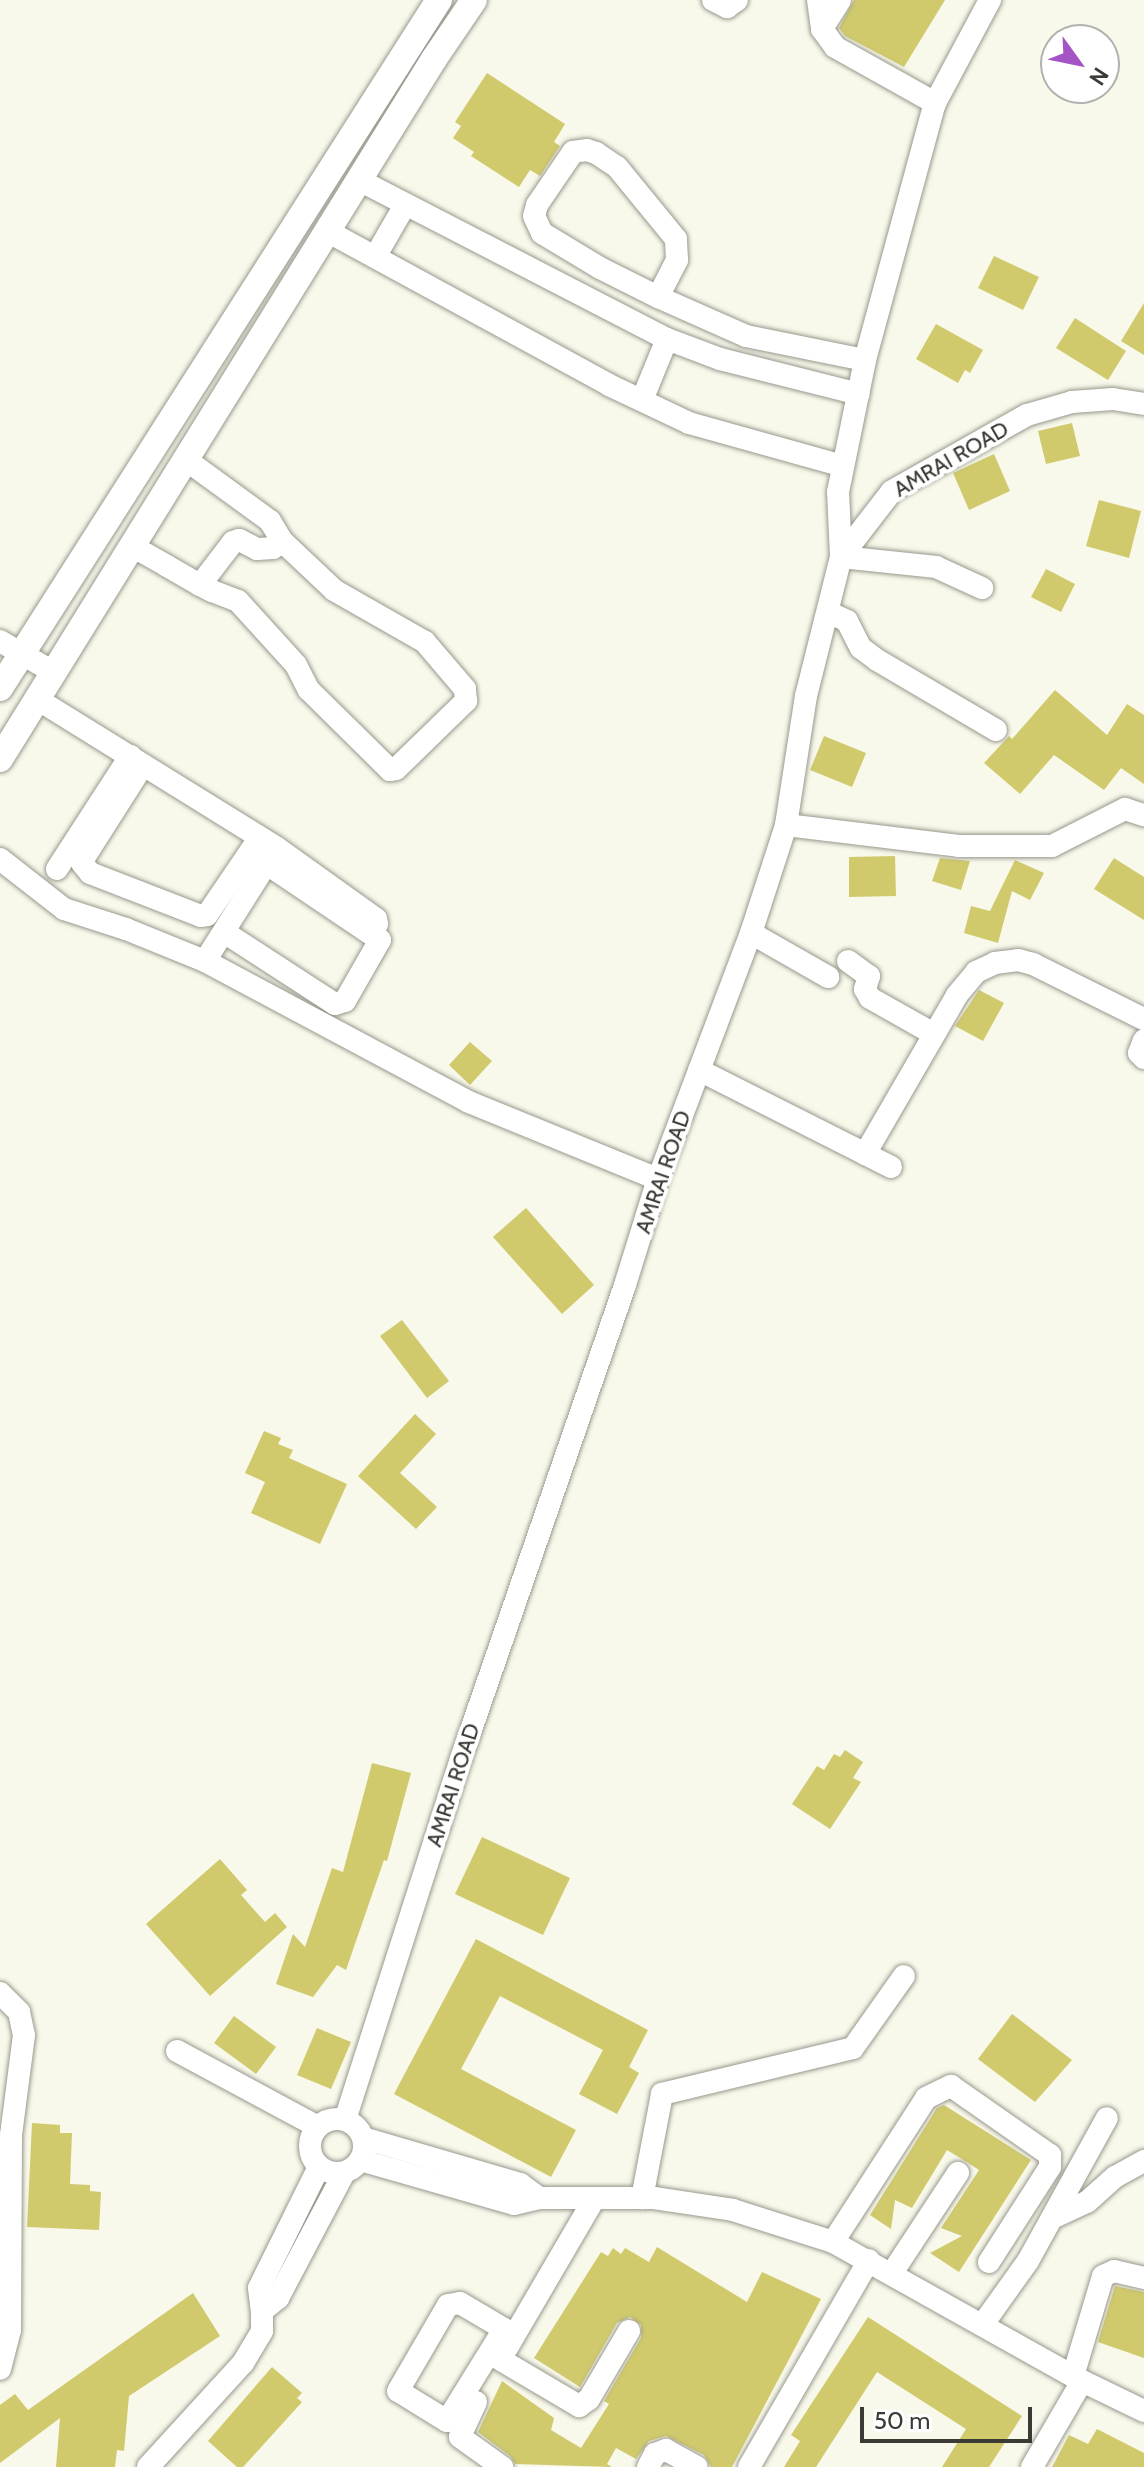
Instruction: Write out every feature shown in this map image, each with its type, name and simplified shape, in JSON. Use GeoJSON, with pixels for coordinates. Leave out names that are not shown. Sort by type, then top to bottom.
{"type":"FeatureCollection","features":[{"type":"Feature","properties":{"kind":"street"},"geometry":{"type":"LineString","coordinates":[[0,688],[10,647],[439,0]]}},
{"type":"Feature","properties":{"kind":"street"},"geometry":{"type":"LineString","coordinates":[[0,759],[474,0]]}},
{"type":"Feature","properties":{"kind":"street"},"geometry":{"type":"LineString","coordinates":[[713,0],[727,7],[737,0]]}},
{"type":"Feature","properties":{"kind":"street"},"geometry":{"type":"LineString","coordinates":[[818,0],[822,29],[842,53],[935,103]]}},
{"type":"Feature","properties":{"kind":"street"},"geometry":{"type":"LineString","coordinates":[[822,29],[840,0]]}},
{"type":"Feature","properties":{"kind":"street"},"geometry":{"type":"LineString","coordinates":[[982,588],[936,567],[841,557],[838,492],[865,360],[935,103],[990,0]]}},
{"type":"Feature","properties":{"kind":"street"},"geometry":{"type":"LineString","coordinates":[[658,297],[677,260],[676,239],[617,167],[596,153],[587,150],[573,152],[537,205],[534,216],[536,226],[600,268],[658,297],[746,336],[865,360]]}},
{"type":"Feature","properties":{"kind":"street"},"geometry":{"type":"LineString","coordinates":[[359,180],[667,339],[720,359],[859,394]]}},
{"type":"Feature","properties":{"kind":"street"},"geometry":{"type":"LineString","coordinates":[[375,257],[405,205]]}},
{"type":"Feature","properties":{"kind":"street"},"geometry":{"type":"LineString","coordinates":[[327,231],[642,400],[722,435],[843,466]]}},
{"type":"Feature","properties":{"kind":"street"},"geometry":{"type":"LineString","coordinates":[[642,400],[667,339]]}},
{"type":"Feature","properties":{"kind":"street","name":"AMRAI ROAD"},"geometry":{"type":"LineString","coordinates":[[345,2120],[463,1753],[625,1285],[658,1179],[751,933],[786,825],[806,696],[841,557],[892,491],[1027,415],[1072,402],[1113,399],[1144,404]]}},
{"type":"Feature","properties":{"kind":"street"},"geometry":{"type":"LineString","coordinates":[[132,546],[200,585],[238,601],[296,665],[309,690],[384,767],[396,769],[466,701],[465,689],[425,642],[334,590],[282,541],[270,521],[185,459]]}},
{"type":"Feature","properties":{"kind":"street"},"geometry":{"type":"LineString","coordinates":[[200,585],[233,542],[239,540],[257,549],[273,548],[282,541]]}},
{"type":"Feature","properties":{"kind":"street"},"geometry":{"type":"LineString","coordinates":[[828,612],[847,621],[861,648],[869,654],[996,730]]}},
{"type":"Feature","properties":{"kind":"street"},"geometry":{"type":"LineString","coordinates":[[10,647],[53,672]]}},
{"type":"Feature","properties":{"kind":"street"},"geometry":{"type":"LineString","coordinates":[[37,699],[137,761],[376,919],[372,933],[380,944],[345,1001],[335,1004],[224,932]]}},
{"type":"Feature","properties":{"kind":"street"},"geometry":{"type":"LineString","coordinates":[[137,761],[84,858],[82,863],[90,873],[201,916],[207,915],[268,850]]}},
{"type":"Feature","properties":{"kind":"street"},"geometry":{"type":"LineString","coordinates":[[57,869],[137,761]]}},
{"type":"Feature","properties":{"kind":"street"},"geometry":{"type":"LineString","coordinates":[[786,825],[959,846],[1052,846],[1125,809],[1144,815]]}},
{"type":"Feature","properties":{"kind":"street"},"geometry":{"type":"LineString","coordinates":[[205,961],[268,850]]}},
{"type":"Feature","properties":{"kind":"street"},"geometry":{"type":"LineString","coordinates":[[0,859],[64,909],[126,929],[205,961],[469,1102],[658,1179]]}},
{"type":"Feature","properties":{"kind":"street"},"geometry":{"type":"LineString","coordinates":[[751,933],[828,977]]}},
{"type":"Feature","properties":{"kind":"street"},"geometry":{"type":"LineString","coordinates":[[865,1154],[957,995],[976,972],[995,963],[1018,960],[1033,964],[1144,1019]]}},
{"type":"Feature","properties":{"kind":"street"},"geometry":{"type":"LineString","coordinates":[[848,961],[869,976],[865,989],[870,998],[934,1034]]}},
{"type":"Feature","properties":{"kind":"street"},"geometry":{"type":"LineString","coordinates":[[1144,1040],[1139,1053],[1144,1058]]}},
{"type":"Feature","properties":{"kind":"street"},"geometry":{"type":"LineString","coordinates":[[699,1070],[891,1167]]}},
{"type":"Feature","properties":{"kind":"street"},"geometry":{"type":"LineString","coordinates":[[642,2198],[662,2094],[853,2048],[904,1976]]}},
{"type":"Feature","properties":{"kind":"street"},"geometry":{"type":"LineString","coordinates":[[0,1993],[19,2012],[24,2035],[6,2134],[10,2330],[0,2369]]}},
{"type":"Feature","properties":{"kind":"street"},"geometry":{"type":"LineString","coordinates":[[177,2051],[318,2127]]}},
{"type":"Feature","properties":{"kind":"street"},"geometry":{"type":"LineString","coordinates":[[833,2242],[926,2098],[951,2086],[1050,2155],[1050,2167],[995,2253],[1028,2261]]}},
{"type":"Feature","properties":{"kind":"street"},"geometry":{"type":"LineString","coordinates":[[983,2324],[1028,2261],[1107,2118]]}},
{"type":"Feature","properties":{"kind":"street"},"geometry":{"type":"LineString","coordinates":[[262,2311],[278,2298],[356,2157],[360,2131],[345,2120],[335,2119],[318,2127],[310,2144],[310,2153],[319,2167],[327,2172],[356,2157],[514,2204],[539,2198],[593,2201],[642,2198],[733,2210],[833,2242],[1078,2378],[1144,2411]]}},
{"type":"Feature","properties":{"kind":"street"},"geometry":{"type":"LineString","coordinates":[[1052,2218],[1087,2202],[1115,2177],[1144,2161]]}},
{"type":"Feature","properties":{"kind":"street"},"geometry":{"type":"LineString","coordinates":[[148,2467],[243,2363],[262,2331],[259,2288],[319,2167]]}},
{"type":"Feature","properties":{"kind":"street"},"geometry":{"type":"LineString","coordinates":[[892,2273],[958,2173]]}},
{"type":"Feature","properties":{"kind":"street"},"geometry":{"type":"LineString","coordinates":[[509,2332],[460,2303],[448,2305],[398,2391],[447,2421],[509,2332],[593,2201]]}},
{"type":"Feature","properties":{"kind":"street"},"geometry":{"type":"LineString","coordinates":[[749,2467],[869,2260]]}},
{"type":"Feature","properties":{"kind":"street"},"geometry":{"type":"LineString","coordinates":[[1032,2467],[1078,2378],[1103,2276],[1114,2271],[1144,2278]]}},
{"type":"Feature","properties":{"kind":"street"},"geometry":{"type":"LineString","coordinates":[[501,2360],[579,2406],[589,2399],[629,2331]]}},
{"type":"Feature","properties":{"kind":"street"},"geometry":{"type":"LineString","coordinates":[[502,2467],[464,2442],[459,2431],[501,2360],[509,2332]]}},
{"type":"Feature","properties":{"kind":"street"},"geometry":{"type":"LineString","coordinates":[[648,2467],[655,2454],[666,2450],[697,2467]]}},
{"type":"Feature","properties":{"kind":"building"},"geometry":{"type":"Polygon","coordinates":[[[854,0],[945,0],[904,67],[845,36],[839,28],[854,0]]]}},
{"type":"Feature","properties":{"kind":"building"},"geometry":{"type":"Polygon","coordinates":[[[487,73],[565,124],[554,142],[560,146],[540,176],[530,170],[519,187],[471,156],[474,152],[453,138],[461,126],[455,122],[487,73]]]}},
{"type":"Feature","properties":{"kind":"building"},"geometry":{"type":"Polygon","coordinates":[[[994,256],[1039,277],[1023,310],[978,288],[994,256]]]}},
{"type":"Feature","properties":{"kind":"building"},"geometry":{"type":"Polygon","coordinates":[[[1144,303],[1144,355],[1121,341],[1144,303]]]}},
{"type":"Feature","properties":{"kind":"building"},"geometry":{"type":"Polygon","coordinates":[[[1075,318],[1126,351],[1108,380],[1056,348],[1075,318]]]}},
{"type":"Feature","properties":{"kind":"building"},"geometry":{"type":"Polygon","coordinates":[[[936,324],[983,350],[970,373],[965,370],[958,383],[916,359],[936,324]]]}},
{"type":"Feature","properties":{"kind":"building"},"geometry":{"type":"Polygon","coordinates":[[[1072,423],[1080,456],[1046,464],[1038,431],[1072,423]]]}},
{"type":"Feature","properties":{"kind":"building"},"geometry":{"type":"Polygon","coordinates":[[[994,454],[1010,491],[969,510],[953,473],[994,454]]]}},
{"type":"Feature","properties":{"kind":"building"},"geometry":{"type":"Polygon","coordinates":[[[1099,500],[1141,511],[1129,558],[1086,546],[1099,500]]]}},
{"type":"Feature","properties":{"kind":"building"},"geometry":{"type":"Polygon","coordinates":[[[1046,569],[1075,584],[1061,612],[1031,597],[1046,569]]]}},
{"type":"Feature","properties":{"kind":"building"},"geometry":{"type":"Polygon","coordinates":[[[1055,690],[1107,735],[1127,704],[1144,715],[1144,784],[1121,768],[1104,790],[1054,755],[1020,794],[984,763],[1009,736],[1012,739],[1055,690]]]}},
{"type":"Feature","properties":{"kind":"building"},"geometry":{"type":"Polygon","coordinates":[[[824,736],[866,753],[852,787],[810,770],[824,736]]]}},
{"type":"Feature","properties":{"kind":"building"},"geometry":{"type":"Polygon","coordinates":[[[895,856],[896,896],[849,897],[849,857],[895,856]]]}},
{"type":"Feature","properties":{"kind":"building"},"geometry":{"type":"Polygon","coordinates":[[[940,858],[970,861],[961,890],[932,881],[940,858]]]}},
{"type":"Feature","properties":{"kind":"building"},"geometry":{"type":"Polygon","coordinates":[[[1114,858],[1144,877],[1144,920],[1094,889],[1114,858]]]}},
{"type":"Feature","properties":{"kind":"building"},"geometry":{"type":"Polygon","coordinates":[[[1015,860],[1044,873],[1030,900],[1012,891],[998,943],[964,933],[971,906],[990,911],[1015,860]]]}},
{"type":"Feature","properties":{"kind":"building"},"geometry":{"type":"Polygon","coordinates":[[[979,990],[1004,1003],[983,1041],[955,1026],[979,990]]]}},
{"type":"Feature","properties":{"kind":"building"},"geometry":{"type":"Polygon","coordinates":[[[470,1042],[492,1061],[470,1085],[449,1065],[470,1042]]]}},
{"type":"Feature","properties":{"kind":"building"},"geometry":{"type":"Polygon","coordinates":[[[526,1208],[594,1285],[562,1314],[493,1237],[526,1208]]]}},
{"type":"Feature","properties":{"kind":"building"},"geometry":{"type":"Polygon","coordinates":[[[402,1320],[449,1381],[427,1398],[380,1336],[402,1320]]]}},
{"type":"Feature","properties":{"kind":"building"},"geometry":{"type":"Polygon","coordinates":[[[415,1414],[436,1434],[400,1473],[437,1507],[416,1529],[358,1476],[415,1414]]]}},
{"type":"Feature","properties":{"kind":"building"},"geometry":{"type":"Polygon","coordinates":[[[264,1431],[281,1438],[278,1444],[293,1450],[289,1458],[347,1484],[320,1544],[251,1513],[265,1482],[245,1473],[264,1431]]]}},
{"type":"Feature","properties":{"kind":"building"},"geometry":{"type":"Polygon","coordinates":[[[845,1750],[863,1762],[853,1778],[861,1782],[830,1829],[792,1804],[817,1766],[824,1770],[834,1754],[840,1757],[845,1750]]]}},
{"type":"Feature","properties":{"kind":"building"},"geometry":{"type":"Polygon","coordinates":[[[372,1763],[411,1773],[387,1861],[384,1860],[346,1970],[337,1965],[313,1997],[276,1984],[293,1934],[305,1947],[332,1868],[343,1872],[372,1763]]]}},
{"type":"Feature","properties":{"kind":"building"},"geometry":{"type":"Polygon","coordinates":[[[482,1837],[570,1878],[543,1935],[455,1894],[482,1837]]]}},
{"type":"Feature","properties":{"kind":"building"},"geometry":{"type":"Polygon","coordinates":[[[220,1859],[247,1890],[241,1895],[265,1922],[275,1913],[287,1927],[210,1996],[146,1924],[220,1859]]]}},
{"type":"Feature","properties":{"kind":"building"},"geometry":{"type":"Polygon","coordinates":[[[476,1939],[648,2030],[629,2067],[639,2073],[617,2114],[579,2094],[603,2050],[500,1996],[461,2069],[576,2130],[551,2177],[394,2094],[476,1939]]]}},
{"type":"Feature","properties":{"kind":"building"},"geometry":{"type":"Polygon","coordinates":[[[1012,2014],[1072,2060],[1035,2102],[978,2059],[1012,2014]]]}},
{"type":"Feature","properties":{"kind":"building"},"geometry":{"type":"Polygon","coordinates":[[[234,2016],[276,2047],[256,2074],[214,2043],[234,2016]]]}},
{"type":"Feature","properties":{"kind":"building"},"geometry":{"type":"Polygon","coordinates":[[[317,2028],[351,2042],[331,2089],[297,2075],[317,2028]]]}},
{"type":"Feature","properties":{"kind":"building"},"geometry":{"type":"Polygon","coordinates":[[[944,2105],[1031,2160],[959,2272],[930,2253],[962,2236],[941,2228],[979,2170],[965,2161],[947,2150],[912,2208],[895,2200],[891,2229],[870,2215],[937,2108],[944,2105]]]}},
{"type":"Feature","properties":{"kind":"building"},"geometry":{"type":"Polygon","coordinates":[[[32,2123],[60,2125],[60,2133],[72,2133],[70,2184],[90,2185],[90,2191],[101,2192],[99,2230],[27,2227],[32,2123]]]}},
{"type":"Feature","properties":{"kind":"building"},"geometry":{"type":"Polygon","coordinates":[[[657,2247],[747,2302],[762,2272],[821,2299],[732,2467],[711,2467],[704,2455],[666,2436],[649,2441],[636,2459],[616,2448],[607,2464],[612,2467],[515,2464],[510,2456],[478,2432],[502,2381],[554,2418],[551,2430],[581,2448],[609,2404],[604,2401],[641,2338],[641,2325],[630,2317],[617,2323],[580,2387],[534,2358],[601,2252],[608,2256],[613,2248],[621,2254],[625,2248],[649,2262],[657,2247]]]}},
{"type":"Feature","properties":{"kind":"building"},"geometry":{"type":"Polygon","coordinates":[[[1115,2286],[1144,2292],[1144,2358],[1098,2342],[1115,2286]]]}},
{"type":"Feature","properties":{"kind":"building"},"geometry":{"type":"Polygon","coordinates":[[[193,2293],[220,2336],[129,2396],[124,2451],[117,2450],[115,2467],[56,2467],[60,2418],[0,2463],[0,2405],[15,2394],[28,2410],[193,2293]]]}},
{"type":"Feature","properties":{"kind":"building"},"geometry":{"type":"Polygon","coordinates":[[[868,2317],[1022,2416],[989,2467],[942,2467],[966,2429],[877,2372],[816,2467],[784,2467],[800,2441],[791,2435],[868,2317]]]}},
{"type":"Feature","properties":{"kind":"building"},"geometry":{"type":"Polygon","coordinates":[[[272,2367],[302,2393],[297,2398],[302,2402],[243,2467],[237,2467],[208,2441],[272,2367]]]}},
{"type":"Feature","properties":{"kind":"building"},"geometry":{"type":"Polygon","coordinates":[[[1097,2429],[1144,2453],[1144,2467],[1052,2467],[1069,2435],[1088,2444],[1097,2429]]]}}]}
